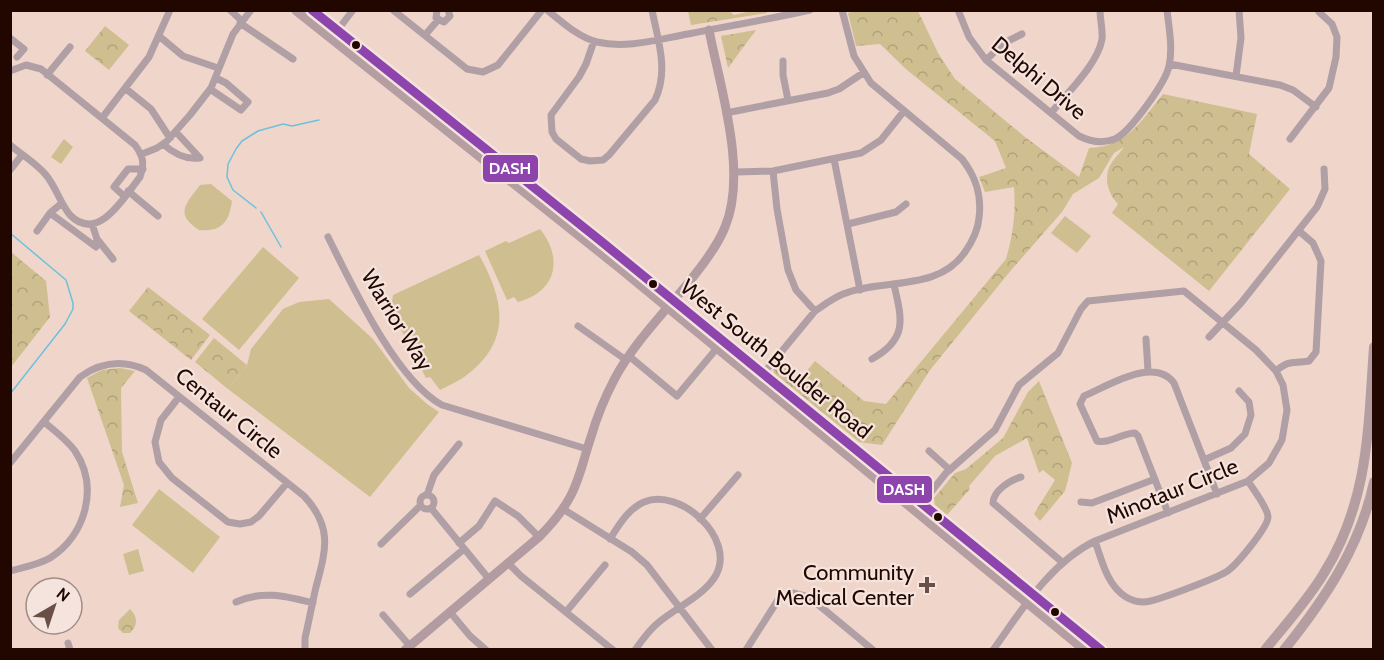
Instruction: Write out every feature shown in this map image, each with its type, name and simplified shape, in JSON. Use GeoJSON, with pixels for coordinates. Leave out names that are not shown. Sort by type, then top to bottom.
{"type":"FeatureCollection","features":[{"type":"Feature","properties":{"kind":"main road","name":"West South Boulder Road"},"geometry":{"type":"LineString","coordinates":[[296,10],[476,153],[763,374],[919,507]]}},
{"type":"Feature","properties":{"kind":"main road","name":"West South Boulder Road"},"geometry":{"type":"LineString","coordinates":[[311,10],[671,304],[717,348],[1032,599],[1102,650]]}},
{"type":"Feature","properties":{"kind":"main road"},"geometry":{"type":"LineString","coordinates":[[1265,650],[1322,577],[1352,517],[1366,458],[1374,347]]}},
{"type":"Feature","properties":{"kind":"main road"},"geometry":{"type":"LineString","coordinates":[[1284,650],[1337,577],[1364,519],[1374,482]]}},
{"type":"Feature","properties":{"kind":"main road","name":"West South Boulder Road"},"geometry":{"type":"LineString","coordinates":[[1032,599],[1085,650]]}},
{"type":"Feature","properties":{"kind":"street"},"geometry":{"type":"LineString","coordinates":[[102,118],[149,57],[170,10]]}},
{"type":"Feature","properties":{"kind":"street"},"geometry":{"type":"LineString","coordinates":[[230,10],[241,22],[293,59]]}},
{"type":"Feature","properties":{"kind":"street"},"geometry":{"type":"LineString","coordinates":[[142,154],[167,141],[210,89],[233,34],[251,10]]}},
{"type":"Feature","properties":{"kind":"street"},"geometry":{"type":"LineString","coordinates":[[337,31],[353,10]]}},
{"type":"Feature","properties":{"kind":"street"},"geometry":{"type":"LineString","coordinates":[[393,10],[467,69],[483,72],[498,65],[542,10]]}},
{"type":"Feature","properties":{"kind":"street"},"geometry":{"type":"LineString","coordinates":[[437,10],[438,20]]}},
{"type":"Feature","properties":{"kind":"street"},"geometry":{"type":"LineString","coordinates":[[438,20],[447,21],[450,16],[448,10]]}},
{"type":"Feature","properties":{"kind":"street"},"geometry":{"type":"LineString","coordinates":[[547,10],[568,27],[594,41],[612,44],[629,44],[709,30],[774,14],[810,10]]}},
{"type":"Feature","properties":{"kind":"street"},"geometry":{"type":"LineString","coordinates":[[594,41],[579,78],[554,110],[550,124],[556,139],[581,159],[596,162],[609,155],[655,100],[660,90],[663,72],[652,10]]}},
{"type":"Feature","properties":{"kind":"street"},"geometry":{"type":"LineString","coordinates":[[763,374],[815,311],[844,294],[931,277],[951,268],[960,260],[974,237],[980,209],[976,182],[970,169],[962,159],[871,83],[863,73],[848,39],[842,10]]}},
{"type":"Feature","properties":{"kind":"street","name":"Delphi Drive"},"geometry":{"type":"LineString","coordinates":[[958,10],[969,37],[986,60],[1079,136],[1088,140],[1106,142],[1122,134],[1161,87],[1170,64],[1167,10]]}},
{"type":"Feature","properties":{"kind":"street"},"geometry":{"type":"LineString","coordinates":[[1051,113],[1094,60],[1099,50],[1102,36],[1100,10]]}},
{"type":"Feature","properties":{"kind":"street"},"geometry":{"type":"LineString","coordinates":[[1236,76],[1241,38],[1239,10]]}},
{"type":"Feature","properties":{"kind":"street"},"geometry":{"type":"LineString","coordinates":[[1290,139],[1329,88],[1336,57],[1337,37],[1332,24],[1319,12]]}},
{"type":"Feature","properties":{"kind":"street"},"geometry":{"type":"LineString","coordinates":[[425,35],[438,20]]}},
{"type":"Feature","properties":{"kind":"street"},"geometry":{"type":"LineString","coordinates":[[383,615],[407,648],[539,537],[563,509],[577,482],[602,404],[628,358],[716,246],[726,226],[731,208],[735,172],[726,112],[709,30]]}},
{"type":"Feature","properties":{"kind":"street"},"geometry":{"type":"LineString","coordinates":[[986,60],[1004,43],[1022,34]]}},
{"type":"Feature","properties":{"kind":"street"},"geometry":{"type":"LineString","coordinates":[[159,36],[183,56],[218,68]]}},
{"type":"Feature","properties":{"kind":"street"},"geometry":{"type":"LineString","coordinates":[[10,38],[24,49],[14,55],[22,66]]}},
{"type":"Feature","properties":{"kind":"street"},"geometry":{"type":"LineString","coordinates":[[47,75],[70,47]]}},
{"type":"Feature","properties":{"kind":"street"},"geometry":{"type":"LineString","coordinates":[[783,61],[788,100]]}},
{"type":"Feature","properties":{"kind":"street"},"geometry":{"type":"LineString","coordinates":[[1170,64],[1280,85],[1293,90],[1316,107]]}},
{"type":"Feature","properties":{"kind":"street"},"geometry":{"type":"LineString","coordinates":[[10,71],[22,66],[34,65],[41,69],[135,145],[142,154],[143,170],[108,216],[92,224],[78,221],[71,215],[47,177],[10,145]]}},
{"type":"Feature","properties":{"kind":"street"},"geometry":{"type":"LineString","coordinates":[[726,112],[839,89],[863,73]]}},
{"type":"Feature","properties":{"kind":"street"},"geometry":{"type":"LineString","coordinates":[[210,89],[241,111],[248,102],[226,83],[216,78]]}},
{"type":"Feature","properties":{"kind":"street"},"geometry":{"type":"LineString","coordinates":[[125,88],[151,109],[173,153],[193,159],[200,158],[176,132]]}},
{"type":"Feature","properties":{"kind":"street"},"geometry":{"type":"LineString","coordinates":[[735,172],[773,171],[861,153],[881,140],[904,111]]}},
{"type":"Feature","properties":{"kind":"street"},"geometry":{"type":"LineString","coordinates":[[10,170],[22,155]]}},
{"type":"Feature","properties":{"kind":"street"},"geometry":{"type":"LineString","coordinates":[[834,159],[860,290]]}},
{"type":"Feature","properties":{"kind":"street"},"geometry":{"type":"LineString","coordinates":[[143,170],[128,169],[114,187],[158,216]]}},
{"type":"Feature","properties":{"kind":"street"},"geometry":{"type":"LineString","coordinates":[[1209,337],[1241,303],[1299,231],[1322,198],[1325,189],[1324,169]]}},
{"type":"Feature","properties":{"kind":"street"},"geometry":{"type":"LineString","coordinates":[[773,171],[777,209],[792,282],[796,290],[815,311]]}},
{"type":"Feature","properties":{"kind":"street"},"geometry":{"type":"LineString","coordinates":[[37,231],[50,213],[62,203]]}},
{"type":"Feature","properties":{"kind":"street"},"geometry":{"type":"LineString","coordinates":[[848,224],[896,212],[906,204]]}},
{"type":"Feature","properties":{"kind":"street"},"geometry":{"type":"LineString","coordinates":[[50,213],[96,243],[113,259]]}},
{"type":"Feature","properties":{"kind":"street"},"geometry":{"type":"LineString","coordinates":[[92,224],[96,243]]}},
{"type":"Feature","properties":{"kind":"street"},"geometry":{"type":"LineString","coordinates":[[1276,371],[1291,361],[1309,361],[1317,352],[1321,261],[1313,243],[1299,231]]}},
{"type":"Feature","properties":{"kind":"street","name":"Warrior Way"},"geometry":{"type":"LineString","coordinates":[[328,237],[366,311],[410,378],[426,395],[442,405],[587,449]]}},
{"type":"Feature","properties":{"kind":"street"},"geometry":{"type":"LineString","coordinates":[[872,359],[884,352],[895,341],[898,334],[901,314],[894,285]]}},
{"type":"Feature","properties":{"kind":"street","name":"Minotaur Circle"},"geometry":{"type":"LineString","coordinates":[[950,470],[995,430],[1019,385],[1059,353],[1088,301],[1184,291],[1267,360],[1283,385],[1287,410],[1282,440],[1269,463],[1248,481],[1095,541],[1073,553],[1062,562],[993,650]]}},
{"type":"Feature","properties":{"kind":"street"},"geometry":{"type":"LineString","coordinates":[[578,326],[628,358],[677,396],[717,348]]}},
{"type":"Feature","properties":{"kind":"street"},"geometry":{"type":"LineString","coordinates":[[1146,339],[1148,371]]}},
{"type":"Feature","properties":{"kind":"street","name":"Centaur Circle"},"geometry":{"type":"LineString","coordinates":[[10,463],[80,377],[91,370],[112,363],[130,364],[146,370],[313,506],[324,530],[325,553],[304,650]]}},
{"type":"Feature","properties":{"kind":"street"},"geometry":{"type":"LineString","coordinates":[[1168,513],[1141,441],[1135,433],[1128,433],[1103,442],[1097,441],[1080,404],[1084,396],[1148,371],[1165,374],[1174,383],[1217,494]]}},
{"type":"Feature","properties":{"kind":"street"},"geometry":{"type":"LineString","coordinates":[[1204,460],[1231,448],[1245,434],[1251,415],[1249,402],[1239,392]]}},
{"type":"Feature","properties":{"kind":"street"},"geometry":{"type":"LineString","coordinates":[[179,398],[161,420],[155,442],[159,462],[165,471],[181,485],[228,522],[242,524],[252,522],[260,516],[287,483]]}},
{"type":"Feature","properties":{"kind":"street"},"geometry":{"type":"LineString","coordinates":[[10,571],[39,563],[62,549],[80,525],[86,509],[87,494],[82,466],[68,442],[44,422]]}},
{"type":"Feature","properties":{"kind":"street"},"geometry":{"type":"LineString","coordinates":[[428,495],[434,475],[459,444]]}},
{"type":"Feature","properties":{"kind":"street"},"geometry":{"type":"LineString","coordinates":[[919,507],[950,470],[929,451]]}},
{"type":"Feature","properties":{"kind":"street"},"geometry":{"type":"LineString","coordinates":[[700,519],[738,475]]}},
{"type":"Feature","properties":{"kind":"street"},"geometry":{"type":"LineString","coordinates":[[1022,477],[1011,480],[993,500],[993,503],[1062,562]]}},
{"type":"Feature","properties":{"kind":"street"},"geometry":{"type":"LineString","coordinates":[[1081,502],[1092,503],[1155,479]]}},
{"type":"Feature","properties":{"kind":"street"},"geometry":{"type":"LineString","coordinates":[[1095,541],[1107,575],[1121,593],[1132,600],[1143,602],[1155,600],[1221,575],[1233,567],[1267,524],[1267,512],[1248,481]]}},
{"type":"Feature","properties":{"kind":"street"},"geometry":{"type":"LineString","coordinates":[[420,506],[421,497],[428,495]]}},
{"type":"Feature","properties":{"kind":"street"},"geometry":{"type":"LineString","coordinates":[[428,495],[434,501],[431,508]]}},
{"type":"Feature","properties":{"kind":"street"},"geometry":{"type":"LineString","coordinates":[[610,539],[623,519],[643,503],[653,500],[674,501],[700,519],[717,538],[720,549],[719,568],[711,583],[657,623],[634,650]]}},
{"type":"Feature","properties":{"kind":"street"},"geometry":{"type":"LineString","coordinates":[[410,594],[462,546],[479,526],[495,501],[518,516],[539,537]]}},
{"type":"Feature","properties":{"kind":"street"},"geometry":{"type":"LineString","coordinates":[[420,506],[424,509],[431,508]]}},
{"type":"Feature","properties":{"kind":"street"},"geometry":{"type":"LineString","coordinates":[[381,543],[420,506]]}},
{"type":"Feature","properties":{"kind":"street"},"geometry":{"type":"LineString","coordinates":[[431,508],[489,579]]}},
{"type":"Feature","properties":{"kind":"street"},"geometry":{"type":"LineString","coordinates":[[563,509],[632,552],[647,565],[712,650]]}},
{"type":"Feature","properties":{"kind":"street"},"geometry":{"type":"LineString","coordinates":[[508,563],[613,650]]}},
{"type":"Feature","properties":{"kind":"street"},"geometry":{"type":"LineString","coordinates":[[566,612],[605,565]]}},
{"type":"Feature","properties":{"kind":"street"},"geometry":{"type":"LineString","coordinates":[[746,650],[778,600],[794,593],[809,597],[873,650]]}},
{"type":"Feature","properties":{"kind":"street"},"geometry":{"type":"LineString","coordinates":[[236,602],[248,597],[276,594],[313,603]]}},
{"type":"Feature","properties":{"kind":"street"},"geometry":{"type":"LineString","coordinates":[[450,612],[470,636],[486,650]]}},
{"type":"Feature","properties":{"kind":"green space"},"geometry":{"type":"Polygon","coordinates":[[[859,10],[918,11],[938,53],[955,79],[1025,137],[1079,177],[1089,148],[1114,143],[1123,138],[1140,123],[1163,94],[1257,114],[1249,154],[1290,189],[1209,291],[1112,213],[1118,204],[1109,189],[1108,172],[1112,162],[1124,147],[1114,153],[1099,178],[1073,194],[1062,212],[1012,269],[930,370],[882,445],[859,442],[774,373],[772,365],[775,360],[800,379],[815,361],[864,401],[886,404],[1006,259],[1015,206],[1014,187],[985,192],[979,177],[1006,168],[995,141],[907,70],[880,44],[856,46],[848,13],[859,10]]]}},
{"type":"Feature","properties":{"kind":"green space"},"geometry":{"type":"Polygon","coordinates":[[[688,11],[729,11],[734,15],[751,11],[767,11],[767,13],[691,25],[688,11]]]}},
{"type":"Feature","properties":{"kind":"green space"},"geometry":{"type":"Polygon","coordinates":[[[105,26],[129,45],[109,70],[85,51],[105,26]]]}},
{"type":"Feature","properties":{"kind":"green space"},"geometry":{"type":"Polygon","coordinates":[[[756,30],[728,68],[721,36],[756,30]]]}},
{"type":"Feature","properties":{"kind":"green space"},"geometry":{"type":"Polygon","coordinates":[[[64,139],[73,147],[61,164],[51,157],[64,139]]]}},
{"type":"Feature","properties":{"kind":"green space"},"geometry":{"type":"Polygon","coordinates":[[[211,184],[232,201],[231,208],[226,220],[219,227],[199,230],[187,219],[185,209],[200,185],[211,184]]]}},
{"type":"Feature","properties":{"kind":"green space"},"geometry":{"type":"Polygon","coordinates":[[[1065,216],[1091,236],[1077,253],[1051,233],[1065,216]]]}},
{"type":"Feature","properties":{"kind":"green space"},"geometry":{"type":"Polygon","coordinates":[[[540,229],[548,240],[554,263],[548,282],[541,291],[531,297],[518,302],[514,297],[507,300],[485,251],[540,229]]]}},
{"type":"Feature","properties":{"kind":"green space"},"geometry":{"type":"Polygon","coordinates":[[[263,247],[299,278],[239,350],[202,319],[263,247]]]}},
{"type":"Feature","properties":{"kind":"green space"},"geometry":{"type":"Polygon","coordinates":[[[11,252],[46,281],[50,317],[11,367],[11,252]]]}},
{"type":"Feature","properties":{"kind":"green space"},"geometry":{"type":"Polygon","coordinates":[[[479,255],[488,271],[498,303],[497,333],[492,347],[482,361],[458,381],[440,390],[430,377],[426,378],[391,310],[393,295],[479,255]]]}},
{"type":"Feature","properties":{"kind":"green space"},"geometry":{"type":"Polygon","coordinates":[[[148,287],[210,335],[191,360],[129,311],[148,287]]]}},
{"type":"Feature","properties":{"kind":"green space"},"geometry":{"type":"Polygon","coordinates":[[[329,299],[373,339],[409,388],[439,412],[370,497],[228,389],[247,365],[251,349],[283,309],[299,302],[329,299]]]}},
{"type":"Feature","properties":{"kind":"green space"},"geometry":{"type":"Polygon","coordinates":[[[214,338],[247,365],[228,389],[195,362],[214,338]]]}},
{"type":"Feature","properties":{"kind":"green space"},"geometry":{"type":"Polygon","coordinates":[[[120,368],[135,371],[121,388],[122,452],[138,503],[120,507],[124,485],[87,378],[102,370],[120,368]]]}},
{"type":"Feature","properties":{"kind":"green space"},"geometry":{"type":"Polygon","coordinates":[[[113,372],[123,380],[110,396],[101,388],[113,372]]]}},
{"type":"Feature","properties":{"kind":"green space"},"geometry":{"type":"Polygon","coordinates":[[[1039,381],[1072,463],[1065,491],[1040,521],[1034,514],[1055,480],[1043,470],[1039,473],[1027,438],[995,456],[947,515],[935,505],[934,498],[955,473],[966,469],[1003,438],[1028,392],[1039,381]]]}},
{"type":"Feature","properties":{"kind":"green space"},"geometry":{"type":"Polygon","coordinates":[[[159,489],[220,537],[193,573],[132,525],[159,489]]]}},
{"type":"Feature","properties":{"kind":"green space"},"geometry":{"type":"Polygon","coordinates":[[[138,549],[144,571],[129,575],[123,554],[138,549]]]}},
{"type":"Feature","properties":{"kind":"green space"},"geometry":{"type":"Polygon","coordinates":[[[130,609],[136,618],[136,624],[130,633],[123,633],[118,628],[119,620],[130,609]]]}},
{"type":"Feature","properties":{"kind":"waterway"},"geometry":{"type":"LineString","coordinates":[[256,208],[233,190],[227,177],[228,164],[236,149],[242,141],[258,131],[283,124],[292,126],[319,120]]}},
{"type":"Feature","properties":{"kind":"waterway"},"geometry":{"type":"LineString","coordinates":[[261,212],[281,247]]}},
{"type":"Feature","properties":{"kind":"waterway"},"geometry":{"type":"LineString","coordinates":[[10,233],[66,280],[73,303],[73,309],[65,324],[10,394]]}},
{"type":"Feature","properties":{"kind":"transit line","name":"DASH"},"geometry":{"type":"LineString","coordinates":[[312,10],[602,242],[1101,650]]}},
{"type":"Feature","properties":{"kind":"place","name":"Community Medical Center"},"geometry":{"type":"Point","coordinates":[927,585]}}]}
